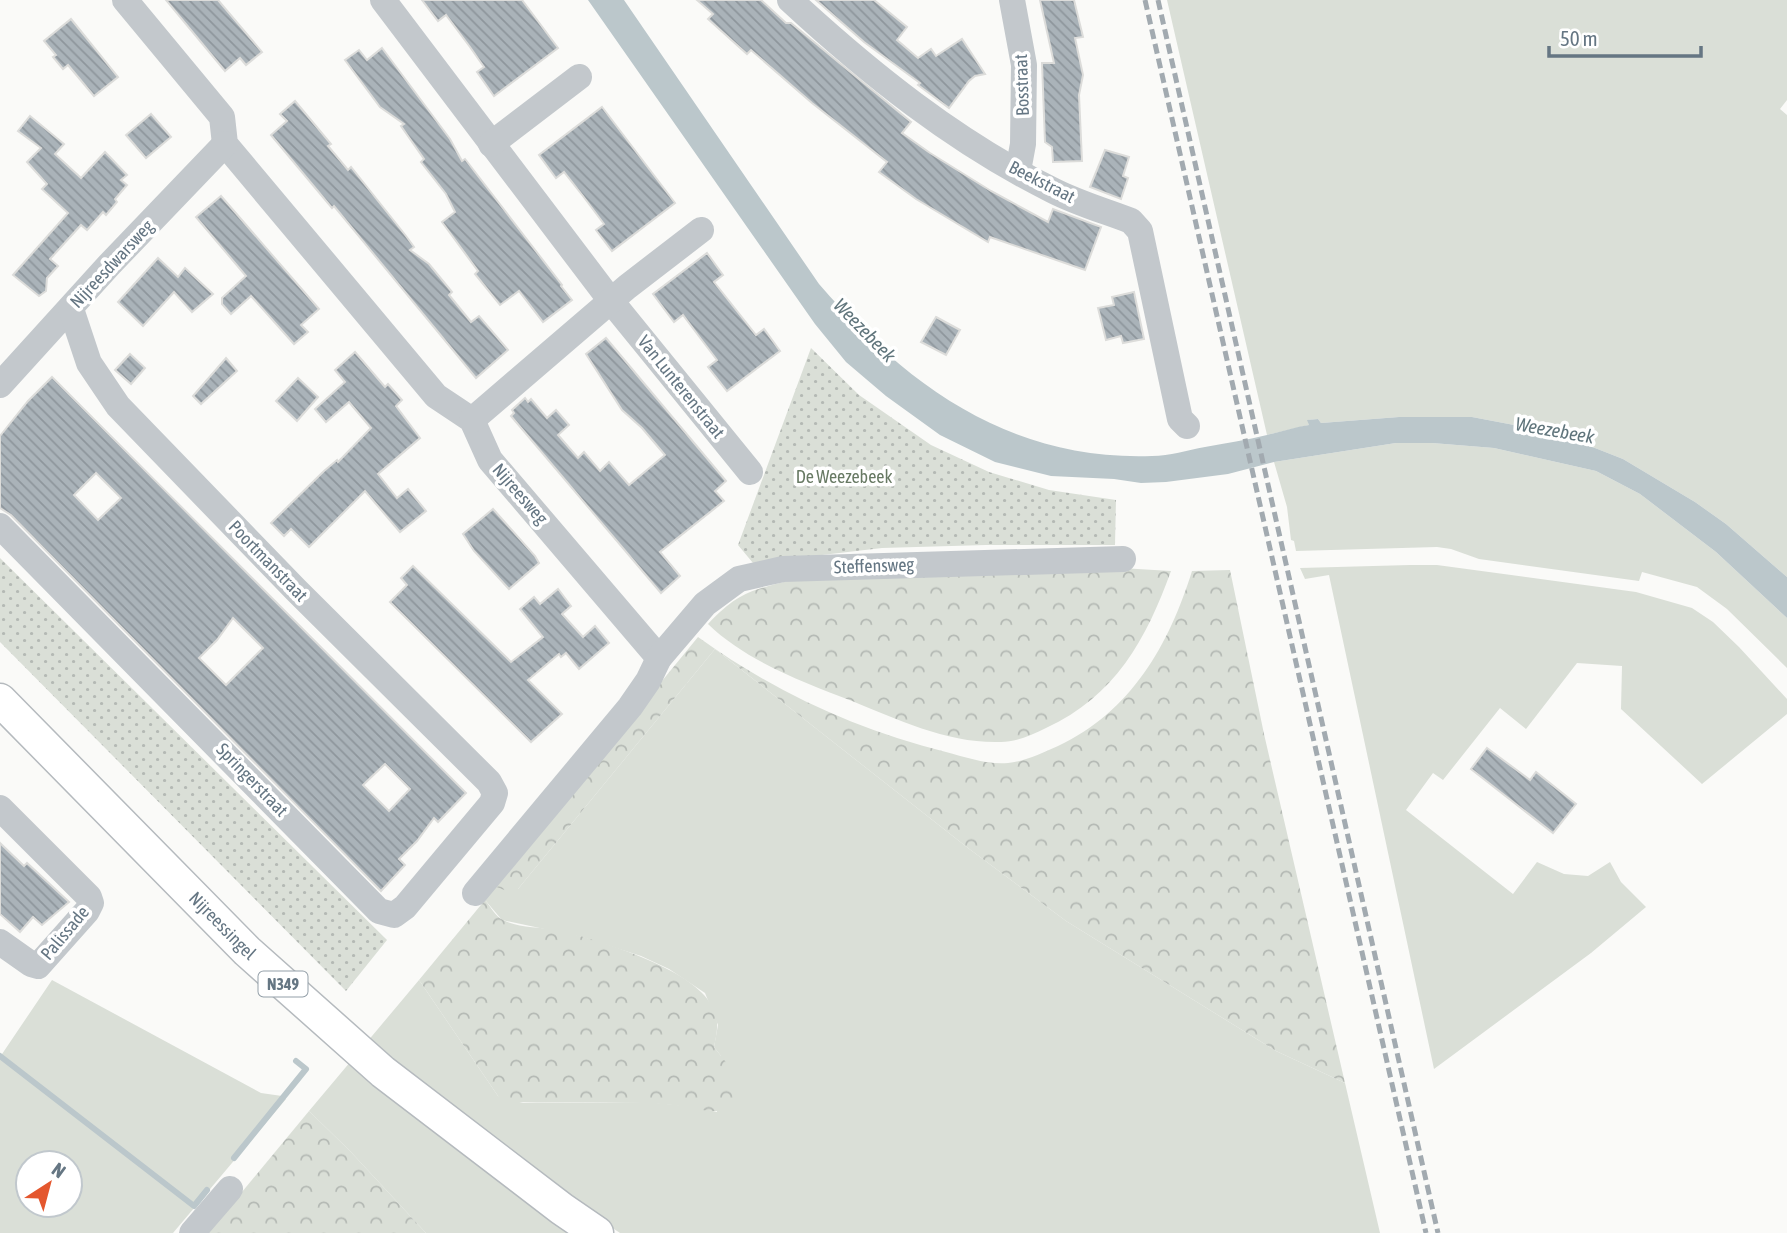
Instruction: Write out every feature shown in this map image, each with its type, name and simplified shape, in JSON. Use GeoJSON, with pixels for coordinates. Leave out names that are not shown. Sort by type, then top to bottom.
{"type":"FeatureCollection","features":[{"type":"Feature","properties":{"kind":"main road","name":"Nijreessingel"},"geometry":{"type":"LineString","coordinates":[[0,700],[247,951],[383,1072],[597,1233]]}},
{"type":"Feature","properties":{"kind":"street"},"geometry":{"type":"LineString","coordinates":[[125,0],[222,117],[225,144],[436,396],[472,420],[611,301],[701,230]]}},
{"type":"Feature","properties":{"kind":"street","name":"Van Lunterenstraat"},"geometry":{"type":"LineString","coordinates":[[383,0],[611,301],[750,472]]}},
{"type":"Feature","properties":{"kind":"street","name":"Beekstraat"},"geometry":{"type":"LineString","coordinates":[[790,0],[824,31],[944,126],[1055,192],[1136,225],[1140,231],[1180,419],[1187,426]]}},
{"type":"Feature","properties":{"kind":"street","name":"Bosstraat"},"geometry":{"type":"LineString","coordinates":[[1012,0],[1024,65],[1023,144],[1018,171]]}},
{"type":"Feature","properties":{"kind":"street"},"geometry":{"type":"LineString","coordinates":[[491,144],[579,78]]}},
{"type":"Feature","properties":{"kind":"street","name":"Nijreesdwarsweg"},"geometry":{"type":"LineString","coordinates":[[0,385],[109,265],[225,144]]}},
{"type":"Feature","properties":{"kind":"street","name":"Poortmanstraat"},"geometry":{"type":"LineString","coordinates":[[71,309],[89,363],[118,406],[305,599],[489,782],[495,793]]}},
{"type":"Feature","properties":{"kind":"street","name":"Nijreesweg"},"geometry":{"type":"LineString","coordinates":[[472,420],[490,460],[659,658]]}},
{"type":"Feature","properties":{"kind":"street","name":"Springerstraat"},"geometry":{"type":"LineString","coordinates":[[0,526],[379,911],[394,915],[405,906],[492,803],[495,793]]}},
{"type":"Feature","properties":{"kind":"street","name":"Steffensweg"},"geometry":{"type":"LineString","coordinates":[[659,658],[705,604],[739,579],[762,573],[783,569],[1123,559]]}},
{"type":"Feature","properties":{"kind":"street"},"geometry":{"type":"LineString","coordinates":[[475,893],[631,707],[659,658]]}},
{"type":"Feature","properties":{"kind":"street","name":"Palissade"},"geometry":{"type":"LineString","coordinates":[[0,808],[89,897],[91,903],[38,966],[0,942]]}},
{"type":"Feature","properties":{"kind":"street"},"geometry":{"type":"LineString","coordinates":[[192,1233],[230,1189]]}},
{"type":"Feature","properties":{"kind":"green space"},"geometry":{"type":"Polygon","coordinates":[[[1167,0],[1787,0],[1787,100],[1780,109],[1787,115],[1787,577],[1726,524],[1623,459],[1536,429],[1472,417],[1399,417],[1321,423],[1318,419],[1308,420],[1309,425],[1267,435],[1167,0]]]}},
{"type":"Feature","properties":{"kind":"green space","name":"De Weezebeek"},"geometry":{"type":"Polygon","coordinates":[[[811,348],[859,395],[931,445],[989,472],[1049,490],[1116,500],[1115,545],[882,548],[753,563],[738,545],[811,348]]]}},
{"type":"Feature","properties":{"kind":"green space"},"geometry":{"type":"Polygon","coordinates":[[[1396,443],[1494,448],[1596,471],[1640,494],[1716,552],[1787,618],[1787,668],[1727,609],[1697,587],[1642,572],[1639,581],[1479,559],[1437,547],[1296,551],[1294,541],[1291,540],[1287,507],[1274,462],[1396,443]]]}},
{"type":"Feature","properties":{"kind":"green space"},"geometry":{"type":"Polygon","coordinates":[[[0,558],[387,940],[346,991],[0,642],[0,558]]]}},
{"type":"Feature","properties":{"kind":"green space"},"geometry":{"type":"Polygon","coordinates":[[[1437,565],[1636,592],[1692,608],[1713,622],[1787,699],[1787,714],[1702,784],[1621,709],[1622,666],[1577,663],[1526,729],[1500,708],[1443,780],[1433,773],[1406,810],[1513,894],[1537,862],[1564,874],[1588,876],[1610,862],[1621,882],[1646,907],[1591,953],[1434,1069],[1329,575],[1305,579],[1300,568],[1437,565]]]}},
{"type":"Feature","properties":{"kind":"green space"},"geometry":{"type":"Polygon","coordinates":[[[1104,567],[1171,571],[1139,643],[1109,682],[1091,700],[1070,715],[1035,733],[1007,742],[982,742],[944,735],[888,716],[757,660],[708,624],[744,595],[788,581],[1104,567]]]}},
{"type":"Feature","properties":{"kind":"green space"},"geometry":{"type":"Polygon","coordinates":[[[1230,570],[1264,734],[1345,1083],[1276,1051],[1066,921],[968,848],[717,651],[786,691],[848,720],[913,743],[969,758],[1008,763],[1028,759],[1058,746],[1084,732],[1106,715],[1144,674],[1172,625],[1192,571],[1230,570]]]}},
{"type":"Feature","properties":{"kind":"green space"},"geometry":{"type":"Polygon","coordinates":[[[698,637],[715,649],[518,889],[507,891],[494,886],[698,637]]]}},
{"type":"Feature","properties":{"kind":"green space"},"geometry":{"type":"Polygon","coordinates":[[[715,649],[968,848],[1066,921],[1276,1051],[1345,1083],[1380,1233],[620,1233],[568,1198],[367,1042],[419,980],[498,1096],[523,1103],[646,1102],[717,1112],[721,1056],[714,1047],[718,1025],[705,993],[669,969],[641,956],[582,937],[502,920],[485,900],[494,886],[518,889],[715,649]]]}},
{"type":"Feature","properties":{"kind":"green space"},"geometry":{"type":"Polygon","coordinates":[[[485,900],[498,916],[509,923],[556,930],[618,948],[665,968],[701,992],[716,1016],[714,1047],[736,1075],[734,1093],[728,1106],[721,1111],[715,1111],[631,1102],[506,1102],[498,1096],[419,980],[485,900]]]}},
{"type":"Feature","properties":{"kind":"green space"},"geometry":{"type":"Polygon","coordinates":[[[52,980],[261,1093],[286,1099],[173,1233],[0,1233],[0,1057],[52,980]]]}},
{"type":"Feature","properties":{"kind":"green space"},"geometry":{"type":"Polygon","coordinates":[[[351,1061],[577,1233],[426,1233],[309,1111],[351,1061]]]}},
{"type":"Feature","properties":{"kind":"green space"},"geometry":{"type":"Polygon","coordinates":[[[309,1111],[350,1151],[426,1233],[208,1233],[309,1111]]]}},
{"type":"Feature","properties":{"kind":"shaded area"},"geometry":{"type":"Polygon","coordinates":[[[588,0],[624,0],[819,284],[889,355],[926,385],[966,410],[1008,431],[1053,446],[1101,454],[1152,456],[1259,437],[1309,425],[1307,420],[1318,419],[1321,423],[1399,417],[1472,417],[1536,429],[1623,459],[1726,524],[1787,577],[1787,618],[1716,552],[1640,494],[1596,471],[1494,448],[1396,443],[1274,462],[1228,474],[1141,483],[1051,476],[995,462],[940,435],[886,396],[846,362],[815,324],[588,0]]]}},
{"type":"Feature","properties":{"kind":"building"},"geometry":{"type":"Polygon","coordinates":[[[166,0],[218,0],[262,52],[246,65],[240,58],[225,71],[166,0]]]}},
{"type":"Feature","properties":{"kind":"building"},"geometry":{"type":"Polygon","coordinates":[[[422,0],[522,0],[558,48],[494,96],[477,72],[484,67],[446,15],[438,21],[422,0]]]}},
{"type":"Feature","properties":{"kind":"building"},"geometry":{"type":"Polygon","coordinates":[[[697,0],[761,0],[911,122],[902,133],[930,153],[1048,222],[1053,209],[1101,227],[1085,270],[990,237],[988,242],[916,199],[879,172],[887,162],[812,103],[751,50],[747,54],[708,19],[713,14],[697,0]]]}},
{"type":"Feature","properties":{"kind":"building"},"geometry":{"type":"Polygon","coordinates":[[[816,0],[874,0],[907,27],[897,40],[918,58],[931,49],[936,56],[962,39],[985,74],[975,76],[969,81],[949,108],[864,42],[816,0]]]}},
{"type":"Feature","properties":{"kind":"building"},"geometry":{"type":"Polygon","coordinates":[[[1040,0],[1074,0],[1083,37],[1075,38],[1083,75],[1079,95],[1082,161],[1053,162],[1052,147],[1045,142],[1042,63],[1054,63],[1040,0]]]}},
{"type":"Feature","properties":{"kind":"building"},"geometry":{"type":"Polygon","coordinates":[[[71,19],[118,77],[94,96],[68,65],[63,69],[44,41],[71,19]]]}},
{"type":"Feature","properties":{"kind":"building"},"geometry":{"type":"Polygon","coordinates":[[[382,48],[450,139],[462,161],[465,159],[572,300],[543,322],[519,291],[500,305],[475,274],[478,271],[442,222],[455,212],[446,194],[421,162],[424,159],[401,126],[404,124],[380,107],[345,60],[359,50],[367,60],[382,48]]]}},
{"type":"Feature","properties":{"kind":"building"},"geometry":{"type":"Polygon","coordinates":[[[295,101],[331,144],[328,146],[348,170],[351,167],[406,236],[414,247],[410,250],[429,264],[452,292],[449,295],[471,322],[479,316],[508,350],[476,378],[334,206],[332,208],[271,135],[287,121],[280,114],[295,101]]]}},
{"type":"Feature","properties":{"kind":"building"},"geometry":{"type":"Polygon","coordinates":[[[602,107],[675,203],[612,251],[596,230],[604,224],[583,196],[564,172],[556,178],[539,155],[602,107]]]}},
{"type":"Feature","properties":{"kind":"building"},"geometry":{"type":"Polygon","coordinates":[[[151,114],[171,137],[146,158],[126,135],[151,114]]]}},
{"type":"Feature","properties":{"kind":"building"},"geometry":{"type":"Polygon","coordinates":[[[30,116],[64,144],[55,154],[81,178],[105,152],[127,175],[121,180],[127,185],[106,215],[103,212],[87,230],[81,225],[50,259],[58,266],[47,278],[46,291],[39,296],[13,275],[68,213],[42,189],[47,184],[27,162],[41,148],[18,131],[30,116]]]}},
{"type":"Feature","properties":{"kind":"building"},"geometry":{"type":"Polygon","coordinates":[[[1105,150],[1129,157],[1123,176],[1128,178],[1121,199],[1090,187],[1105,150]]]}},
{"type":"Feature","properties":{"kind":"building"},"geometry":{"type":"Polygon","coordinates":[[[221,196],[319,309],[301,325],[308,332],[294,344],[251,296],[231,314],[222,304],[222,298],[246,276],[196,217],[221,196]]]}},
{"type":"Feature","properties":{"kind":"building"},"geometry":{"type":"Polygon","coordinates":[[[707,253],[723,275],[714,282],[756,335],[764,329],[780,351],[727,391],[708,367],[717,360],[683,315],[674,322],[653,294],[707,253]]]}},
{"type":"Feature","properties":{"kind":"building"},"geometry":{"type":"Polygon","coordinates":[[[158,258],[178,277],[185,268],[213,294],[192,312],[174,292],[143,326],[118,302],[158,258]]]}},
{"type":"Feature","properties":{"kind":"building"},"geometry":{"type":"Polygon","coordinates":[[[1134,292],[1144,339],[1123,343],[1121,336],[1106,340],[1098,308],[1114,305],[1112,297],[1134,292]]]}},
{"type":"Feature","properties":{"kind":"building"},"geometry":{"type":"Polygon","coordinates":[[[936,317],[960,330],[946,355],[921,342],[936,317]]]}},
{"type":"Feature","properties":{"kind":"building"},"geometry":{"type":"Polygon","coordinates":[[[606,338],[726,481],[715,491],[724,501],[660,552],[680,576],[661,593],[511,416],[514,413],[512,410],[525,398],[528,402],[531,399],[547,418],[556,410],[569,425],[558,435],[578,458],[584,452],[600,471],[609,462],[629,485],[665,455],[622,410],[586,354],[606,338]]]}},
{"type":"Feature","properties":{"kind":"building"},"geometry":{"type":"Polygon","coordinates":[[[355,352],[385,387],[388,384],[402,400],[396,406],[420,438],[378,474],[397,498],[408,489],[426,511],[400,532],[365,491],[309,547],[291,529],[284,536],[271,523],[371,428],[349,402],[326,422],[315,409],[345,382],[335,370],[355,352]]]}},
{"type":"Feature","properties":{"kind":"building"},"geometry":{"type":"Polygon","coordinates":[[[130,354],[145,368],[131,384],[115,370],[130,354]]]}},
{"type":"Feature","properties":{"kind":"building"},"geometry":{"type":"Polygon","coordinates":[[[226,358],[237,371],[201,404],[193,396],[226,358]]]}},
{"type":"Feature","properties":{"kind":"building"},"geometry":{"type":"Polygon","coordinates":[[[52,377],[466,793],[438,822],[434,818],[399,859],[405,865],[381,891],[11,515],[0,508],[0,436],[28,401],[52,377]],[[96,473],[74,495],[98,520],[121,498],[96,473]],[[233,618],[199,658],[226,685],[263,648],[233,618]],[[385,764],[363,785],[389,811],[410,789],[385,764]]]}},
{"type":"Feature","properties":{"kind":"building"},"geometry":{"type":"Polygon","coordinates":[[[298,378],[318,397],[297,421],[276,401],[298,378]]]}},
{"type":"Feature","properties":{"kind":"building"},"geometry":{"type":"Polygon","coordinates":[[[493,509],[539,563],[509,589],[474,551],[463,534],[493,509]]]}},
{"type":"Feature","properties":{"kind":"building"},"geometry":{"type":"Polygon","coordinates":[[[413,566],[511,662],[543,637],[520,609],[534,597],[540,604],[558,589],[571,606],[562,614],[583,637],[595,626],[609,643],[579,669],[566,653],[561,657],[559,654],[528,680],[562,714],[531,742],[390,602],[407,585],[401,578],[413,566]]]}},
{"type":"Feature","properties":{"kind":"building"},"geometry":{"type":"Polygon","coordinates":[[[1487,748],[1530,780],[1536,772],[1576,804],[1553,833],[1471,769],[1487,748]]]}},
{"type":"Feature","properties":{"kind":"building"},"geometry":{"type":"Polygon","coordinates":[[[0,843],[24,866],[27,863],[69,902],[42,925],[33,917],[20,932],[0,914],[0,843]]]}},
{"type":"Feature","properties":{"kind":"waterway"},"geometry":{"type":"LineString","coordinates":[[0,1056],[194,1206],[207,1190]]}},
{"type":"Feature","properties":{"kind":"waterway"},"geometry":{"type":"LineString","coordinates":[[234,1158],[306,1069],[296,1061]]}},
{"type":"Feature","properties":{"kind":"railway"},"geometry":{"type":"LineString","coordinates":[[1145,0],[1426,1233]]}},
{"type":"Feature","properties":{"kind":"railway"},"geometry":{"type":"LineString","coordinates":[[1158,0],[1438,1233]]}},
{"type":"Feature","properties":{"kind":"water label","name":"Weezebeek"},"geometry":{"type":"Point","coordinates":[865,330]}},
{"type":"Feature","properties":{"kind":"water label","name":"Weezebeek"},"geometry":{"type":"Point","coordinates":[1555,430]}}]}
